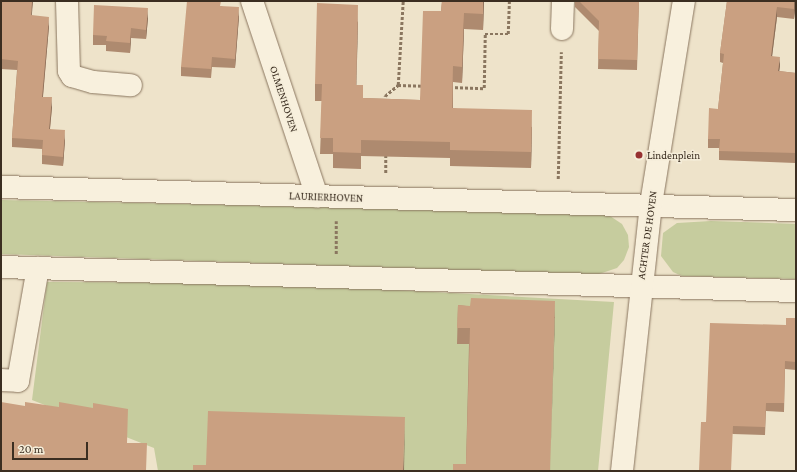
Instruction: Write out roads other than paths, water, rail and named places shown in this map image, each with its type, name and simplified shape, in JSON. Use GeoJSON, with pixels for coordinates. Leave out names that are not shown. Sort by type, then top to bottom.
{"type":"FeatureCollection","features":[{"type":"Feature","properties":{"kind":"street"},"geometry":{"type":"LineString","coordinates":[[67,1],[70,72],[72,76],[93,82],[131,85]]}},
{"type":"Feature","properties":{"kind":"street","name":"OLMENHOVEN"},"geometry":{"type":"LineString","coordinates":[[252,1],[327,197]]}},
{"type":"Feature","properties":{"kind":"street"},"geometry":{"type":"LineString","coordinates":[[562,29],[563,1]]}},
{"type":"Feature","properties":{"kind":"street","name":"ACHTER DE HOVEN"},"geometry":{"type":"LineString","coordinates":[[622,471],[651,204],[684,1]]}},
{"type":"Feature","properties":{"kind":"street","name":"LAURIERHOVEN"},"geometry":{"type":"LineString","coordinates":[[1,187],[327,197],[651,204]]}},
{"type":"Feature","properties":{"kind":"street"},"geometry":{"type":"LineString","coordinates":[[651,204],[796,210]]}},
{"type":"Feature","properties":{"kind":"street"},"geometry":{"type":"LineString","coordinates":[[1,267],[796,291]]}},
{"type":"Feature","properties":{"kind":"street"},"geometry":{"type":"LineString","coordinates":[[1,380],[18,381],[38,268]]}},
{"type":"Feature","properties":{"kind":"place","name":"Lindenplein"},"geometry":{"type":"Point","coordinates":[639,155]}}]}
